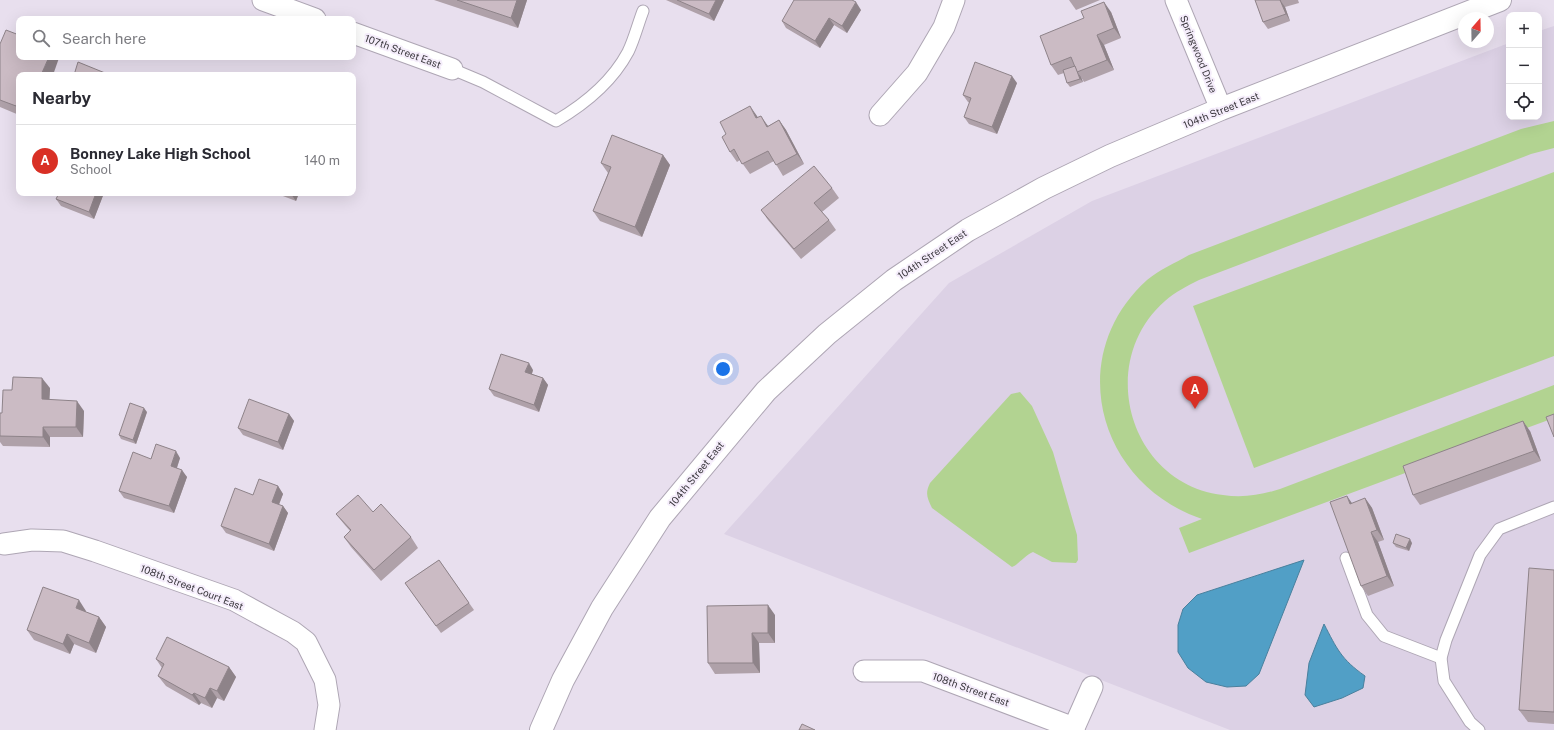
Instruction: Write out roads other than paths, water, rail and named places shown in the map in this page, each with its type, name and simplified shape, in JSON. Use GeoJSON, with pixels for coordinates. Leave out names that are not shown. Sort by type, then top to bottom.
{"type":"FeatureCollection","features":[{"type":"Feature","properties":{"kind":"street"},"geometry":{"type":"LineString","coordinates":[[264,0],[307,16]]}},
{"type":"Feature","properties":{"kind":"street"},"geometry":{"type":"LineString","coordinates":[[880,115],[917,73],[944,27],[954,0]]}},
{"type":"Feature","properties":{"kind":"street","name":"Springwood Drive"},"geometry":{"type":"LineString","coordinates":[[1176,0],[1221,109]]}},
{"type":"Feature","properties":{"kind":"street","name":"104th Street East"},"geometry":{"type":"LineString","coordinates":[[541,730],[563,680],[602,608],[660,518],[766,392],[827,334],[894,280],[968,230],[1044,188],[1110,156],[1221,109],[1500,0]]}},
{"type":"Feature","properties":{"kind":"street","name":"107th Street East"},"geometry":{"type":"LineString","coordinates":[[356,34],[452,69]]}},
{"type":"Feature","properties":{"kind":"street","name":"108th Street Court East"},"geometry":{"type":"LineString","coordinates":[[4,544],[32,540],[63,542],[95,551],[234,600],[293,632],[306,642],[325,680],[329,705],[325,730]]}},
{"type":"Feature","properties":{"kind":"street","name":"108th Street East"},"geometry":{"type":"LineString","coordinates":[[864,671],[923,671],[1074,729]]}},
{"type":"Feature","properties":{"kind":"street"},"geometry":{"type":"LineString","coordinates":[[1074,729],[1092,687]]}},
{"type":"Feature","properties":{"kind":"lane"},"geometry":{"type":"LineString","coordinates":[[452,69],[483,82],[556,121],[580,107],[604,85],[628,51],[643,11]]}},
{"type":"Feature","properties":{"kind":"lane"},"geometry":{"type":"LineString","coordinates":[[1479,730],[1470,722],[1444,681],[1441,658],[1446,640],[1480,555],[1499,529],[1554,507]]}},
{"type":"Feature","properties":{"kind":"lane"},"geometry":{"type":"LineString","coordinates":[[1346,558],[1367,615],[1384,636],[1441,658]]}},
{"type":"Feature","properties":{"kind":"water"},"geometry":{"type":"Polygon","coordinates":[[[1304,560],[1259,674],[1246,686],[1227,687],[1206,682],[1188,668],[1178,652],[1178,625],[1183,609],[1197,595],[1304,560]]]}},
{"type":"Feature","properties":{"kind":"water"},"geometry":{"type":"Polygon","coordinates":[[[1324,624],[1340,653],[1350,664],[1365,676],[1363,688],[1342,698],[1314,707],[1305,695],[1309,663],[1324,624]]]}},
{"type":"Feature","properties":{"kind":"place","name":"Bonney Lake High School"},"geometry":{"type":"Point","coordinates":[1195,409]}}]}
